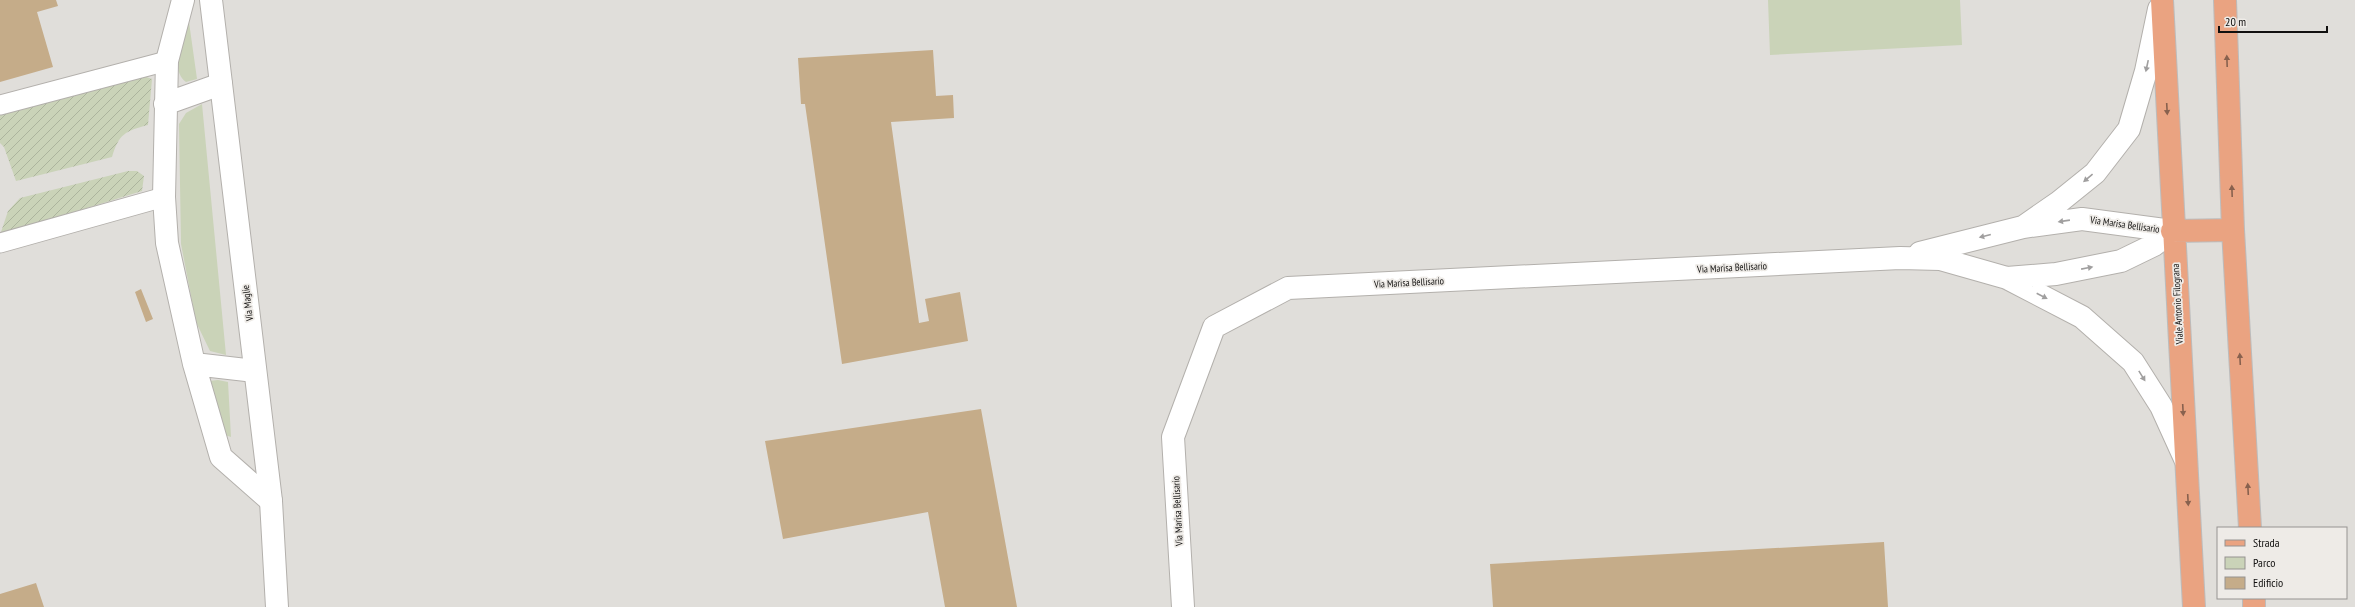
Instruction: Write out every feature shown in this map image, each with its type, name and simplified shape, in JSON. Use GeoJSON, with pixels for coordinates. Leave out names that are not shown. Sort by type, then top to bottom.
{"type":"FeatureCollection","features":[{"type":"Feature","properties":{"kind":"main road","name":"Viale Antonio Filograna"},"geometry":{"type":"LineString","coordinates":[[2161,0],[2172,231],[2194,607]]}},
{"type":"Feature","properties":{"kind":"main road"},"geometry":{"type":"LineString","coordinates":[[2225,0],[2233,230],[2250,527]]}},
{"type":"Feature","properties":{"kind":"main road"},"geometry":{"type":"LineString","coordinates":[[2172,231],[2233,230]]}},
{"type":"Feature","properties":{"kind":"street"},"geometry":{"type":"LineString","coordinates":[[183,0],[167,61],[164,104],[164,197],[167,243],[194,364],[221,457],[271,501]]}},
{"type":"Feature","properties":{"kind":"street","name":"Via Maglie"},"geometry":{"type":"LineString","coordinates":[[211,0],[271,501],[277,607]]}},
{"type":"Feature","properties":{"kind":"street","name":"Via Marisa Bellisario"},"geometry":{"type":"LineString","coordinates":[[2023,226],[2059,202],[2095,173],[2129,129],[2146,70],[2161,0]]}},
{"type":"Feature","properties":{"kind":"street"},"geometry":{"type":"LineString","coordinates":[[164,104],[221,84]]}},
{"type":"Feature","properties":{"kind":"street","name":"Via Marisa Bellisario"},"geometry":{"type":"LineString","coordinates":[[1900,258],[2023,226],[2082,219],[2172,231]]}},
{"type":"Feature","properties":{"kind":"street","name":"Via Marisa Bellisario"},"geometry":{"type":"LineString","coordinates":[[2007,278],[2056,274],[2121,261],[2154,245],[2172,231]]}},
{"type":"Feature","properties":{"kind":"street","name":"Via Marisa Bellisario"},"geometry":{"type":"LineString","coordinates":[[1183,607],[1173,437],[1214,327],[1288,288],[1900,258],[1940,259],[2007,278],[2082,317],[2133,362],[2161,406],[2186,461]]}},
{"type":"Feature","properties":{"kind":"street"},"geometry":{"type":"LineString","coordinates":[[194,364],[255,371]]}},
{"type":"Feature","properties":{"kind":"lane"},"geometry":{"type":"LineString","coordinates":[[0,105],[167,61]]}},
{"type":"Feature","properties":{"kind":"lane"},"geometry":{"type":"LineString","coordinates":[[0,243],[164,197]]}},
{"type":"Feature","properties":{"kind":"green space"},"geometry":{"type":"Polygon","coordinates":[[[1768,0],[1960,0],[1962,45],[1770,55],[1768,0]]]}},
{"type":"Feature","properties":{"kind":"green space"},"geometry":{"type":"Polygon","coordinates":[[[189,22],[197,79],[186,82],[181,77],[178,70],[178,53],[189,22]]]}},
{"type":"Feature","properties":{"kind":"green space"},"geometry":{"type":"Polygon","coordinates":[[[141,75],[152,79],[148,125],[134,129],[120,138],[112,157],[16,181],[4,147],[0,143],[0,114],[141,75]]]}},
{"type":"Feature","properties":{"kind":"green space"},"geometry":{"type":"Polygon","coordinates":[[[202,104],[226,355],[210,351],[196,322],[181,244],[179,124],[186,113],[202,104]]]}},
{"type":"Feature","properties":{"kind":"green space"},"geometry":{"type":"Polygon","coordinates":[[[128,171],[137,171],[144,176],[142,191],[0,235],[8,211],[20,198],[128,171]]]}},
{"type":"Feature","properties":{"kind":"green space"},"geometry":{"type":"Polygon","coordinates":[[[218,380],[228,382],[231,437],[225,435],[209,381],[218,380]]]}},
{"type":"Feature","properties":{"kind":"building"},"geometry":{"type":"Polygon","coordinates":[[[0,0],[56,0],[58,6],[37,12],[53,67],[0,82],[0,0]]]}},
{"type":"Feature","properties":{"kind":"building"},"geometry":{"type":"Polygon","coordinates":[[[933,50],[936,96],[953,95],[954,118],[891,122],[919,323],[929,321],[925,299],[960,292],[968,341],[842,364],[805,104],[801,104],[798,58],[933,50]]]}},
{"type":"Feature","properties":{"kind":"building"},"geometry":{"type":"Polygon","coordinates":[[[141,289],[153,319],[146,322],[135,292],[141,289]]]}},
{"type":"Feature","properties":{"kind":"building"},"geometry":{"type":"Polygon","coordinates":[[[981,409],[1017,607],[945,607],[928,512],[783,539],[765,441],[981,409]]]}},
{"type":"Feature","properties":{"kind":"building"},"geometry":{"type":"Polygon","coordinates":[[[1884,542],[1888,607],[1493,607],[1490,564],[1884,542]]]}},
{"type":"Feature","properties":{"kind":"building"},"geometry":{"type":"Polygon","coordinates":[[[36,583],[44,607],[0,607],[0,594],[36,583]]]}}]}
